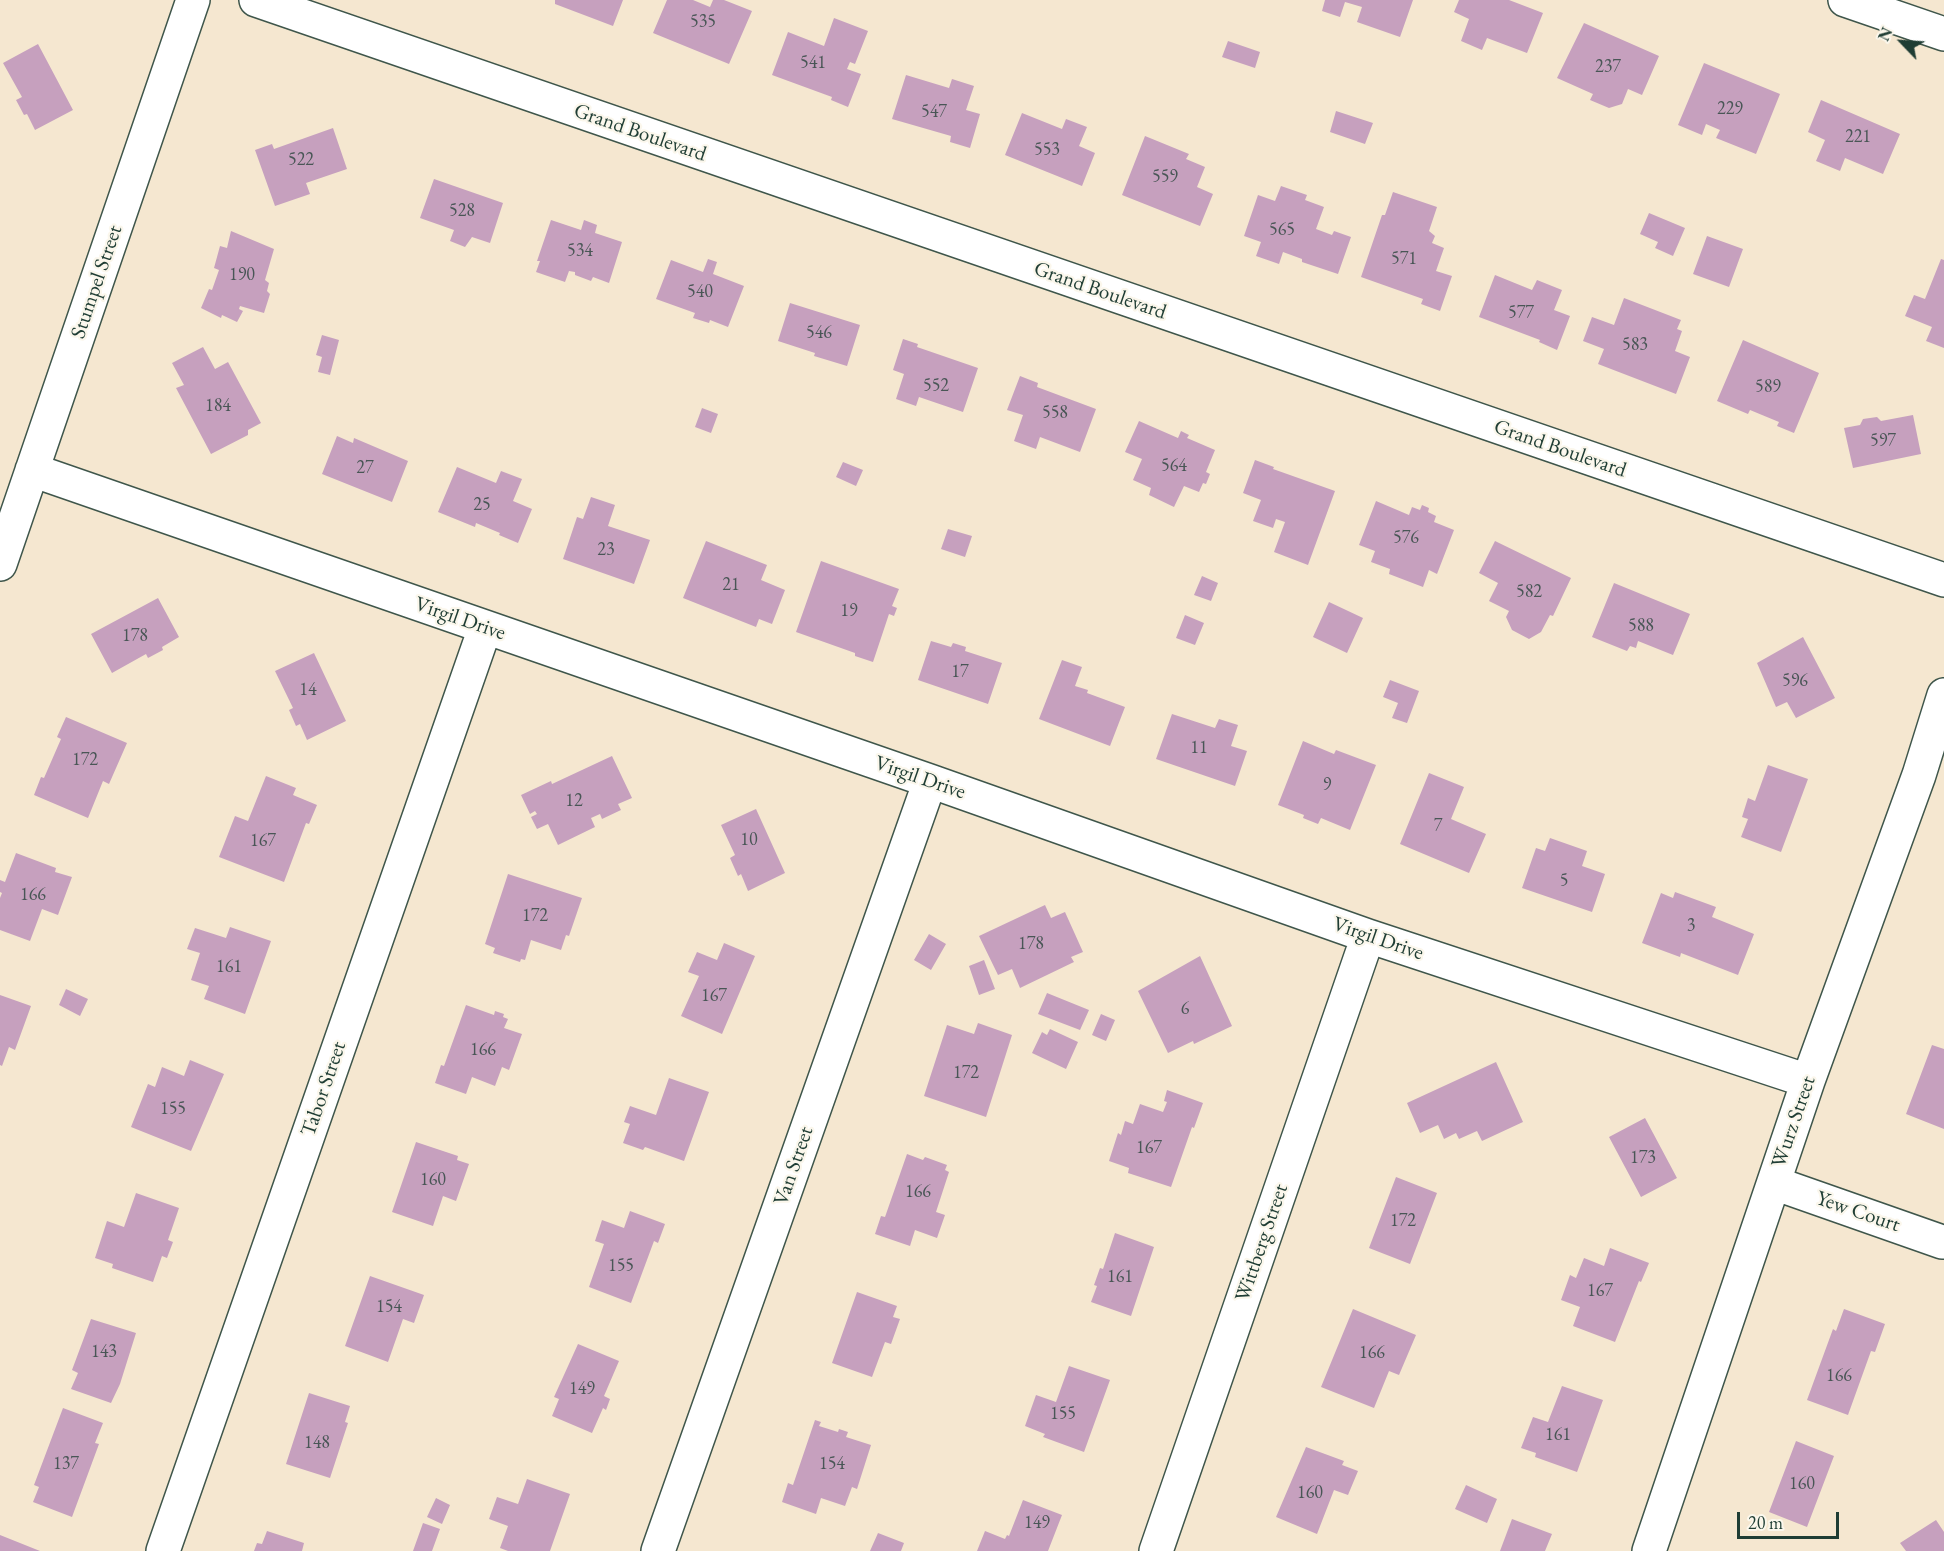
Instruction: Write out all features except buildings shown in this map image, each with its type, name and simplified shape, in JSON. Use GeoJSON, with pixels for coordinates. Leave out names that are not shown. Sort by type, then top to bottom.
{"type":"FeatureCollection","features":[{"type":"Feature","properties":{"kind":"street","name":"Stumpel Street"},"geometry":{"type":"LineString","coordinates":[[0,564],[193,0]]}},
{"type":"Feature","properties":{"kind":"street","name":"Grand Boulevard"},"geometry":{"type":"LineString","coordinates":[[256,0],[1944,580]]}},
{"type":"Feature","properties":{"kind":"street"},"geometry":{"type":"LineString","coordinates":[[1845,0],[1944,34]]}},
{"type":"Feature","properties":{"kind":"street","name":"Virgil Drive"},"geometry":{"type":"LineString","coordinates":[[32,470],[930,781],[1368,936],[1808,1081]]}},
{"type":"Feature","properties":{"kind":"street","name":"Tabor Street"},"geometry":{"type":"LineString","coordinates":[[163,1551],[485,628]]}},
{"type":"Feature","properties":{"kind":"street","name":"Wurz Street"},"geometry":{"type":"LineString","coordinates":[[1649,1551],[1808,1081],[1932,780],[1944,695]]}},
{"type":"Feature","properties":{"kind":"street","name":"Van Street"},"geometry":{"type":"LineString","coordinates":[[658,1551],[930,781]]}},
{"type":"Feature","properties":{"kind":"street","name":"Wittberg Street"},"geometry":{"type":"LineString","coordinates":[[1156,1551],[1368,936]]}},
{"type":"Feature","properties":{"kind":"street","name":"Yew Court"},"geometry":{"type":"LineString","coordinates":[[1774,1183],[1942,1242]]}}]}
